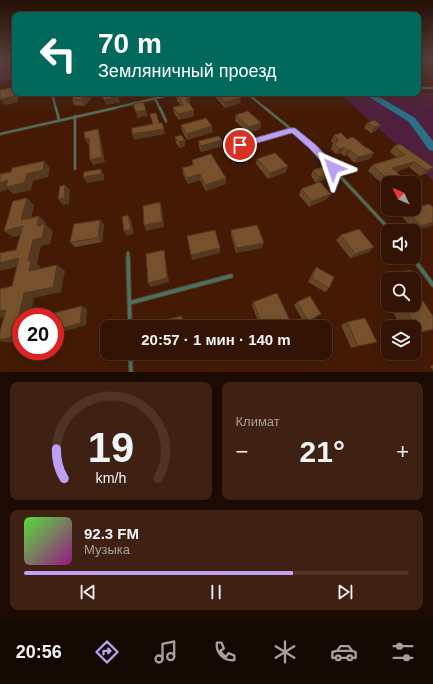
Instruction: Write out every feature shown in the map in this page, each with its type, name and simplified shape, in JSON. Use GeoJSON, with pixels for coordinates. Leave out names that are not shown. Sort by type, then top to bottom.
{"type":"FeatureCollection","features":[{"type":"Feature","properties":{"kind":"lane"},"geometry":{"type":"LineString","coordinates":[[421,88],[433,88]]}},
{"type":"Feature","properties":{"kind":"lane"},"geometry":{"type":"LineString","coordinates":[[53,96],[59,120]]}},
{"type":"Feature","properties":{"kind":"lane"},"geometry":{"type":"LineString","coordinates":[[0,134],[164,96]]}},
{"type":"Feature","properties":{"kind":"lane"},"geometry":{"type":"LineString","coordinates":[[251,96],[313,147],[384,224]]}},
{"type":"Feature","properties":{"kind":"lane"},"geometry":{"type":"LineString","coordinates":[[155,98],[166,120]]}},
{"type":"Feature","properties":{"kind":"lane"},"geometry":{"type":"LineString","coordinates":[[75,116],[75,169]]}},
{"type":"Feature","properties":{"kind":"lane"},"geometry":{"type":"LineString","coordinates":[[226,149],[293,130]]}},
{"type":"Feature","properties":{"kind":"lane"},"geometry":{"type":"LineString","coordinates":[[128,253],[130,320]]}},
{"type":"Feature","properties":{"kind":"lane"},"geometry":{"type":"LineString","coordinates":[[417,264],[433,285]]}},
{"type":"Feature","properties":{"kind":"lane"},"geometry":{"type":"LineString","coordinates":[[129,303],[231,276]]}},
{"type":"Feature","properties":{"kind":"lane"},"geometry":{"type":"LineString","coordinates":[[130,360],[131,372]]}},
{"type":"Feature","properties":{"kind":"shaded area"},"geometry":{"type":"Polygon","coordinates":[[[0,76],[12,76],[12,79],[0,82],[0,76]]]}},
{"type":"Feature","properties":{"kind":"shaded area"},"geometry":{"type":"Polygon","coordinates":[[[421,93],[433,93],[433,181],[408,155],[344,96],[421,96],[421,93]]]}},
{"type":"Feature","properties":{"kind":"building"},"geometry":{"type":"Polygon","coordinates":[[[12,88],[12,96],[15,96],[0,99],[0,90],[12,88]]]}},
{"type":"Feature","properties":{"kind":"building"},"geometry":{"type":"Polygon","coordinates":[[[75,96],[86,96],[81,100],[72,99],[75,96]]]}},
{"type":"Feature","properties":{"kind":"building"},"geometry":{"type":"Polygon","coordinates":[[[102,96],[118,96],[104,100],[102,96]]]}},
{"type":"Feature","properties":{"kind":"building"},"geometry":{"type":"Polygon","coordinates":[[[177,96],[188,96],[190,98],[186,99],[194,110],[178,114],[173,107],[184,105],[177,96]]]}},
{"type":"Feature","properties":{"kind":"building"},"geometry":{"type":"Polygon","coordinates":[[[219,96],[239,96],[241,98],[225,102],[219,96]]]}},
{"type":"Feature","properties":{"kind":"building"},"geometry":{"type":"Polygon","coordinates":[[[143,102],[146,110],[136,112],[133,104],[143,102]]]}},
{"type":"Feature","properties":{"kind":"building"},"geometry":{"type":"Polygon","coordinates":[[[248,111],[261,123],[249,127],[236,115],[248,111]]]}},
{"type":"Feature","properties":{"kind":"building"},"geometry":{"type":"Polygon","coordinates":[[[156,113],[159,123],[162,123],[164,129],[132,134],[132,128],[153,124],[150,114],[156,113]]]}},
{"type":"Feature","properties":{"kind":"building"},"geometry":{"type":"Polygon","coordinates":[[[206,118],[212,126],[187,134],[181,125],[206,118]]]}},
{"type":"Feature","properties":{"kind":"building"},"geometry":{"type":"Polygon","coordinates":[[[374,120],[381,125],[374,127],[367,123],[374,120]]]}},
{"type":"Feature","properties":{"kind":"building"},"geometry":{"type":"Polygon","coordinates":[[[98,129],[102,157],[90,160],[89,138],[85,139],[84,132],[98,129]]]}},
{"type":"Feature","properties":{"kind":"building"},"geometry":{"type":"Polygon","coordinates":[[[341,133],[347,139],[353,137],[374,153],[358,157],[344,147],[339,149],[334,143],[338,142],[336,140],[339,140],[334,135],[341,133]]]}},
{"type":"Feature","properties":{"kind":"building"},"geometry":{"type":"Polygon","coordinates":[[[181,135],[185,140],[179,142],[175,137],[181,135]]]}},
{"type":"Feature","properties":{"kind":"building"},"geometry":{"type":"Polygon","coordinates":[[[219,136],[222,140],[201,146],[198,141],[219,136]]]}},
{"type":"Feature","properties":{"kind":"building"},"geometry":{"type":"Polygon","coordinates":[[[400,144],[433,168],[426,170],[414,162],[392,168],[401,176],[384,176],[372,165],[405,155],[394,146],[400,144]]]}},
{"type":"Feature","properties":{"kind":"building"},"geometry":{"type":"Polygon","coordinates":[[[275,153],[288,166],[270,173],[257,159],[275,153]]]}},
{"type":"Feature","properties":{"kind":"building"},"geometry":{"type":"Polygon","coordinates":[[[211,154],[226,178],[205,185],[200,174],[187,178],[182,168],[194,165],[192,160],[211,154]]]}},
{"type":"Feature","properties":{"kind":"building"},"geometry":{"type":"Polygon","coordinates":[[[44,161],[43,170],[27,174],[24,183],[6,187],[8,180],[0,183],[0,174],[11,172],[12,168],[44,161]]]}},
{"type":"Feature","properties":{"kind":"building"},"geometry":{"type":"Polygon","coordinates":[[[323,167],[329,174],[319,177],[313,170],[323,167]]]}},
{"type":"Feature","properties":{"kind":"building"},"geometry":{"type":"Polygon","coordinates":[[[101,169],[101,174],[83,177],[84,172],[101,169]]]}},
{"type":"Feature","properties":{"kind":"building"},"geometry":{"type":"Polygon","coordinates":[[[320,182],[331,194],[312,201],[301,189],[320,182]]]}},
{"type":"Feature","properties":{"kind":"building"},"geometry":{"type":"Polygon","coordinates":[[[65,185],[64,198],[58,199],[60,186],[65,185]]]}},
{"type":"Feature","properties":{"kind":"building"},"geometry":{"type":"Polygon","coordinates":[[[27,198],[21,220],[39,216],[37,226],[45,224],[42,238],[33,240],[28,261],[31,260],[29,271],[57,265],[53,287],[24,293],[21,308],[12,308],[12,337],[0,340],[0,331],[6,310],[0,311],[0,289],[12,286],[19,258],[0,263],[0,253],[16,250],[23,226],[4,231],[13,201],[27,198]]]}},
{"type":"Feature","properties":{"kind":"building"},"geometry":{"type":"Polygon","coordinates":[[[160,202],[162,222],[144,225],[143,206],[160,202]]]}},
{"type":"Feature","properties":{"kind":"building"},"geometry":{"type":"Polygon","coordinates":[[[429,204],[433,207],[433,222],[421,226],[421,224],[419,224],[412,216],[421,216],[421,206],[429,204]]]}},
{"type":"Feature","properties":{"kind":"building"},"geometry":{"type":"Polygon","coordinates":[[[128,215],[131,229],[124,231],[122,217],[128,215]]]}},
{"type":"Feature","properties":{"kind":"building"},"geometry":{"type":"Polygon","coordinates":[[[100,220],[98,238],[70,242],[74,224],[100,220]]]}},
{"type":"Feature","properties":{"kind":"building"},"geometry":{"type":"Polygon","coordinates":[[[257,225],[264,243],[236,248],[231,230],[257,225]]]}},
{"type":"Feature","properties":{"kind":"building"},"geometry":{"type":"Polygon","coordinates":[[[359,229],[374,247],[355,254],[341,235],[359,229]]]}},
{"type":"Feature","properties":{"kind":"building"},"geometry":{"type":"Polygon","coordinates":[[[215,230],[220,248],[191,255],[187,236],[215,230]]]}},
{"type":"Feature","properties":{"kind":"building"},"geometry":{"type":"Polygon","coordinates":[[[164,250],[167,278],[148,283],[146,254],[164,250]]]}},
{"type":"Feature","properties":{"kind":"building"},"geometry":{"type":"Polygon","coordinates":[[[316,267],[334,277],[329,288],[312,278],[316,267]]]}},
{"type":"Feature","properties":{"kind":"building"},"geometry":{"type":"Polygon","coordinates":[[[410,270],[412,272],[401,272],[410,270]]]}},
{"type":"Feature","properties":{"kind":"building"},"geometry":{"type":"Polygon","coordinates":[[[277,293],[290,320],[260,320],[253,302],[277,293]]]}},
{"type":"Feature","properties":{"kind":"building"},"geometry":{"type":"Polygon","coordinates":[[[310,296],[321,314],[307,320],[297,302],[310,296]]]}},
{"type":"Feature","properties":{"kind":"building"},"geometry":{"type":"Polygon","coordinates":[[[421,301],[423,301],[433,316],[433,329],[421,332],[421,320],[412,320],[407,312],[421,312],[421,301]]]}},
{"type":"Feature","properties":{"kind":"building"},"geometry":{"type":"Polygon","coordinates":[[[82,306],[80,323],[64,327],[64,310],[82,306]]]}},
{"type":"Feature","properties":{"kind":"building"},"geometry":{"type":"Polygon","coordinates":[[[182,316],[182,320],[165,320],[182,316]]]}},
{"type":"Feature","properties":{"kind":"building"},"geometry":{"type":"Polygon","coordinates":[[[365,318],[377,342],[358,346],[347,322],[365,318]]]}},
{"type":"Feature","properties":{"kind":"waterway"},"geometry":{"type":"LineString","coordinates":[[372,96],[412,120],[433,148]]}},
{"type":"Feature","properties":{"kind":"route"},"geometry":{"type":"LineString","coordinates":[[240,145],[293,130],[313,147],[333,168]]}}]}
